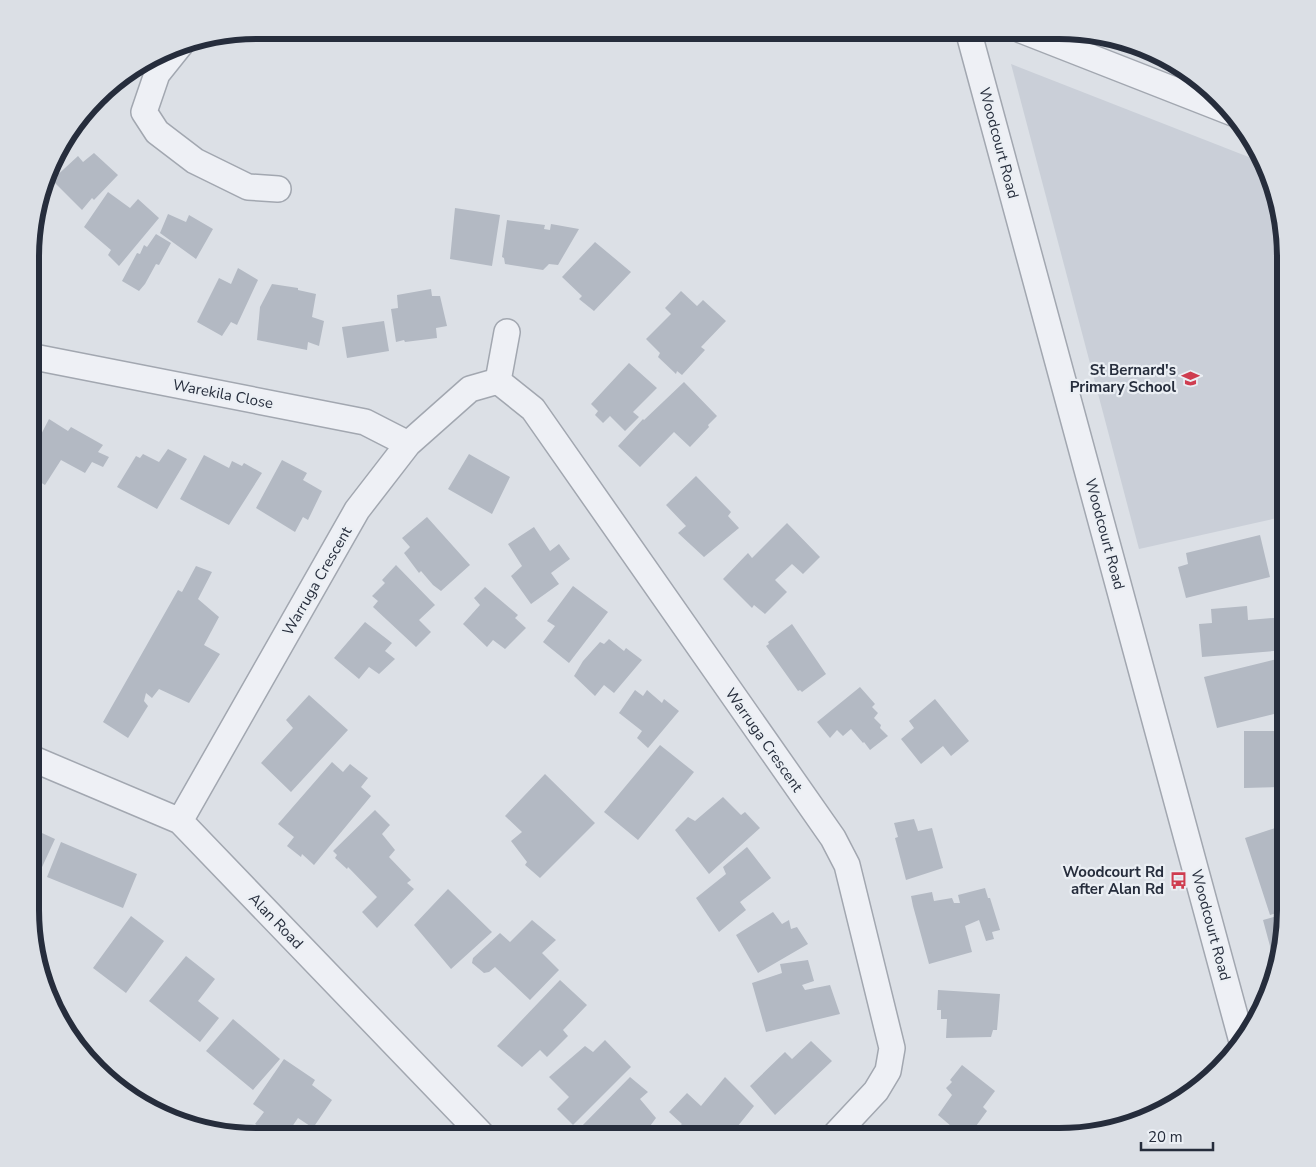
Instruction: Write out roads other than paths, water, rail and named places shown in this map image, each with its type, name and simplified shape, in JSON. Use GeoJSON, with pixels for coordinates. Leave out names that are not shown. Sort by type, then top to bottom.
{"type":"FeatureCollection","features":[{"type":"Feature","properties":{"kind":"street","name":"Woodcourt Road"},"geometry":{"type":"LineString","coordinates":[[970,39],[1240,1033]]}},
{"type":"Feature","properties":{"kind":"street"},"geometry":{"type":"LineString","coordinates":[[1044,39],[1216,106]]}},
{"type":"Feature","properties":{"kind":"street"},"geometry":{"type":"LineString","coordinates":[[172,56],[157,74],[144,112],[157,132],[195,161],[248,186],[278,189]]}},
{"type":"Feature","properties":{"kind":"street"},"geometry":{"type":"LineString","coordinates":[[498,381],[507,332]]}},
{"type":"Feature","properties":{"kind":"street","name":"Warekila Close"},"geometry":{"type":"LineString","coordinates":[[39,358],[365,422],[408,444]]}},
{"type":"Feature","properties":{"kind":"street","name":"Warruga Crescent"},"geometry":{"type":"LineString","coordinates":[[180,821],[358,510],[408,444],[470,389],[498,381],[533,409],[833,838],[847,865],[892,1048],[888,1071],[876,1091],[841,1128]]}},
{"type":"Feature","properties":{"kind":"street","name":"Alan Road"},"geometry":{"type":"LineString","coordinates":[[39,761],[180,821],[475,1128]]}},
{"type":"Feature","properties":{"kind":"place","name":"St Bernard's Primary School"},"geometry":{"type":"Point","coordinates":[1190,379]}},
{"type":"Feature","properties":{"kind":"place","name":"Woodcourt Rd after Alan Rd"},"geometry":{"type":"Point","coordinates":[1178,881]}}]}
